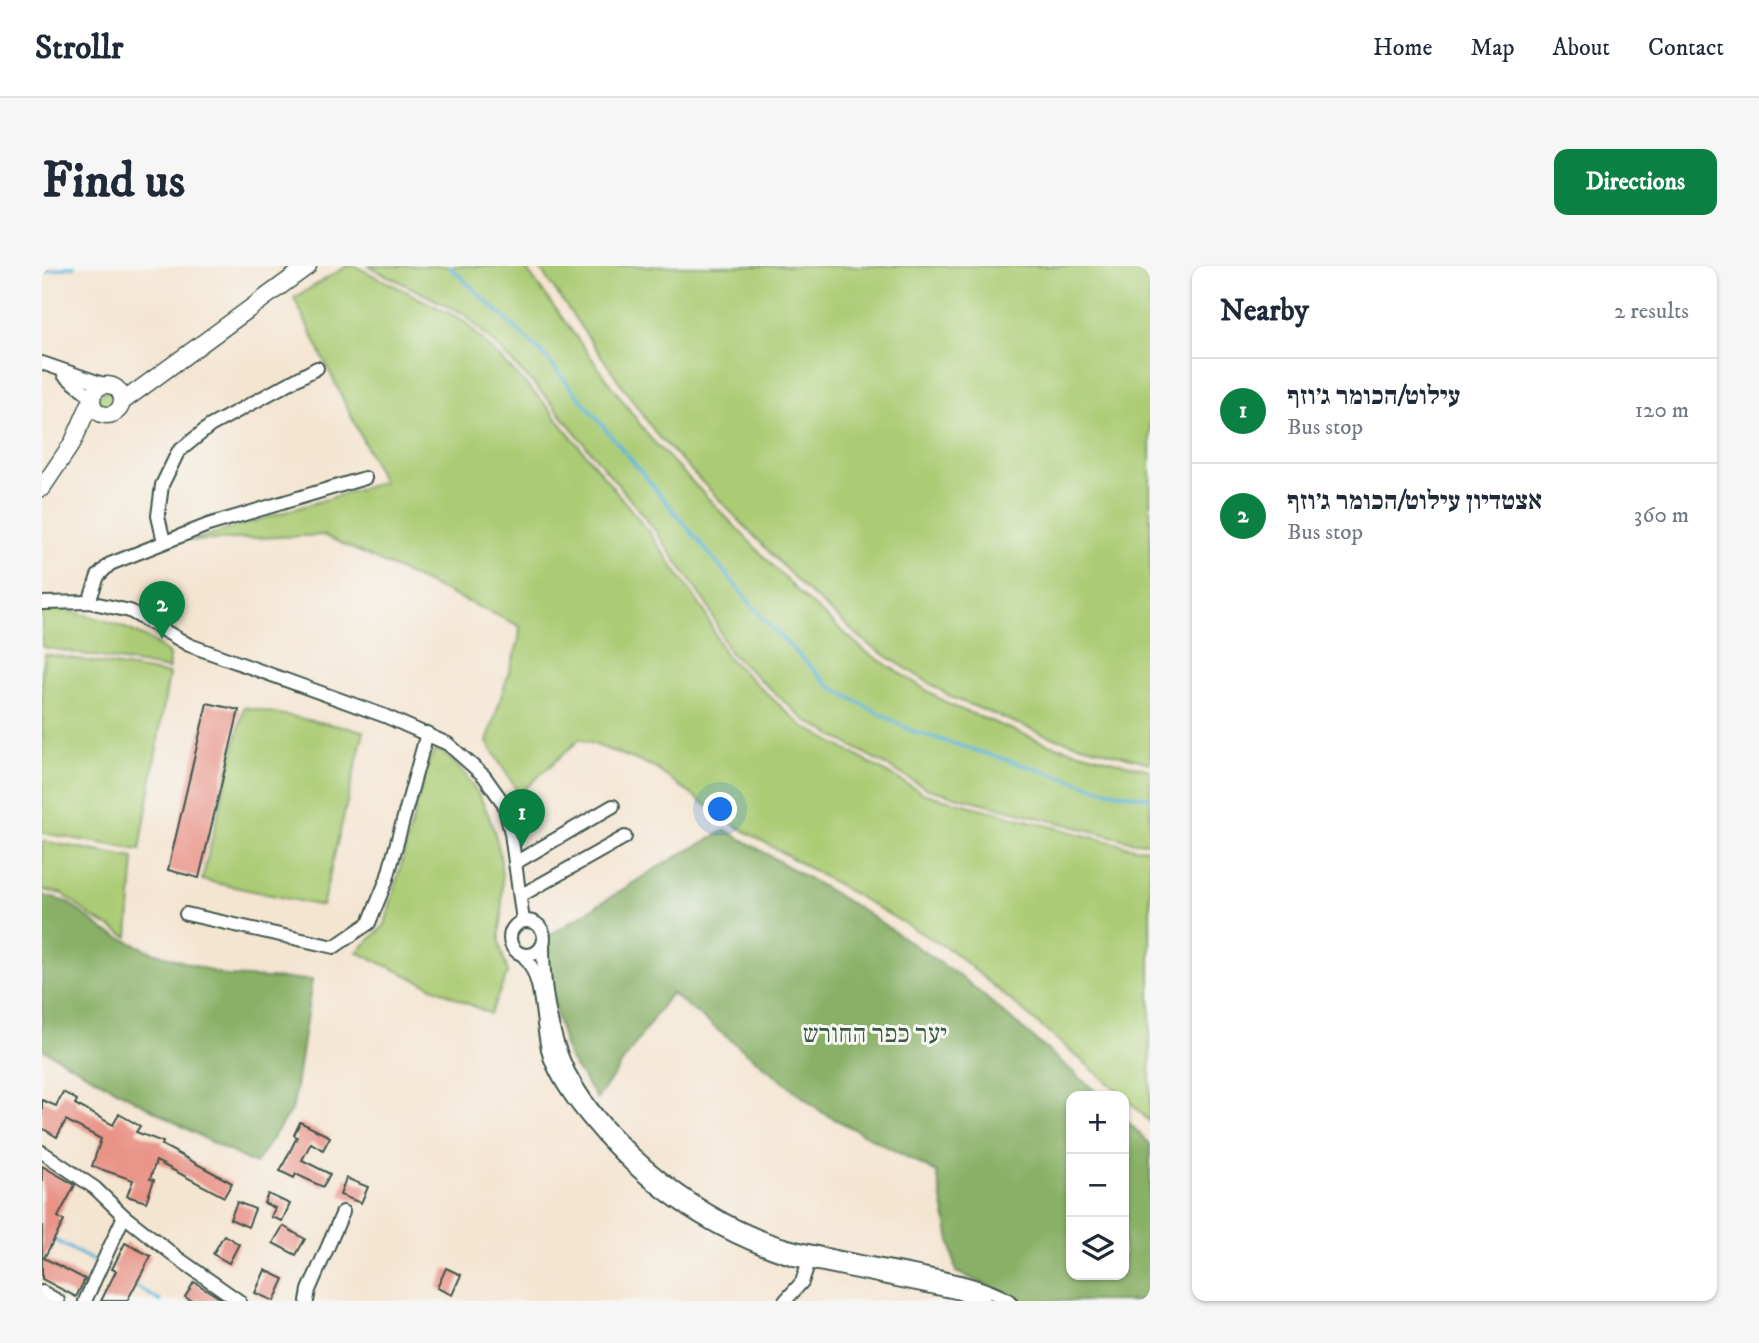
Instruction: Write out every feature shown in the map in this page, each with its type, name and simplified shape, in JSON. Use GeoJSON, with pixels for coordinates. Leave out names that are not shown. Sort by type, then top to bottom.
{"type":"FeatureCollection","features":[{"type":"Feature","properties":{"kind":"main road"},"geometry":{"type":"LineString","coordinates":[[42,488],[73,442],[97,388],[115,392],[179,360],[308,266]]}},
{"type":"Feature","properties":{"kind":"main road"},"geometry":{"type":"LineString","coordinates":[[73,442],[92,426],[117,412],[115,392]]}},
{"type":"Feature","properties":{"kind":"main road"},"geometry":{"type":"LineString","coordinates":[[92,399],[99,414],[109,416]]}},
{"type":"Feature","properties":{"kind":"street"},"geometry":{"type":"LineString","coordinates":[[42,363],[115,392]]}},
{"type":"Feature","properties":{"kind":"street"},"geometry":{"type":"LineString","coordinates":[[55,368],[92,399]]}},
{"type":"Feature","properties":{"kind":"street"},"geometry":{"type":"LineString","coordinates":[[164,542],[158,516],[162,485],[178,452],[210,426],[317,368]]}},
{"type":"Feature","properties":{"kind":"street"},"geometry":{"type":"LineString","coordinates":[[89,602],[98,576],[110,564],[208,525],[365,478]]}},
{"type":"Feature","properties":{"kind":"street"},"geometry":{"type":"LineString","coordinates":[[43,602],[89,602],[130,611],[189,645],[427,733],[448,744],[484,776],[504,804],[511,833],[523,921]]}},
{"type":"Feature","properties":{"kind":"street"},"geometry":{"type":"LineString","coordinates":[[186,914],[334,947],[369,923],[387,879],[427,733]]}},
{"type":"Feature","properties":{"kind":"street"},"geometry":{"type":"LineString","coordinates":[[515,863],[613,806]]}},
{"type":"Feature","properties":{"kind":"street"},"geometry":{"type":"LineString","coordinates":[[520,896],[625,837]]}},
{"type":"Feature","properties":{"kind":"street"},"geometry":{"type":"LineString","coordinates":[[984,1301],[811,1257],[767,1240],[710,1212],[660,1176],[612,1130],[575,1083],[561,1054],[552,1020],[544,968],[545,939],[541,927],[531,921],[523,921],[513,927],[510,939],[513,948],[523,955],[534,970],[545,1038],[555,1069],[583,1112],[616,1151],[658,1190],[710,1225],[769,1251],[811,1257],[967,1283],[1010,1301]]}},
{"type":"Feature","properties":{"kind":"street"},"geometry":{"type":"LineString","coordinates":[[523,955],[534,954],[543,946]]}},
{"type":"Feature","properties":{"kind":"street"},"geometry":{"type":"LineString","coordinates":[[42,1152],[95,1188],[124,1216],[239,1301]]}},
{"type":"Feature","properties":{"kind":"street"},"geometry":{"type":"LineString","coordinates":[[307,1301],[309,1290],[343,1212]]}},
{"type":"Feature","properties":{"kind":"street"},"geometry":{"type":"LineString","coordinates":[[85,1301],[124,1216]]}},
{"type":"Feature","properties":{"kind":"street"},"geometry":{"type":"LineString","coordinates":[[785,1301],[802,1282],[811,1257]]}},
{"type":"Feature","properties":{"kind":"street"},"geometry":{"type":"LineString","coordinates":[[42,1292],[58,1301]]}},
{"type":"Feature","properties":{"kind":"green space"},"geometry":{"type":"Polygon","coordinates":[[[347,266],[355,266],[463,320],[545,404],[649,532],[704,611],[725,655],[800,724],[925,794],[1134,848],[1150,849],[1150,1122],[1129,1101],[1129,1091],[1118,1091],[952,951],[731,823],[652,766],[580,739],[519,794],[487,742],[519,640],[520,626],[323,535],[190,541],[383,482],[294,298],[347,266]]]}},
{"type":"Feature","properties":{"kind":"green space"},"geometry":{"type":"Polygon","coordinates":[[[368,266],[524,266],[651,439],[799,593],[865,651],[950,705],[1048,744],[1150,770],[1150,843],[1135,842],[928,789],[804,719],[729,652],[709,608],[654,529],[549,400],[466,315],[368,266]]]}},
{"type":"Feature","properties":{"kind":"green space"},"geometry":{"type":"Polygon","coordinates":[[[538,266],[1150,266],[1150,763],[1051,737],[953,698],[869,645],[804,588],[657,435],[538,266]]]}},
{"type":"Feature","properties":{"kind":"green space"},"geometry":{"type":"Polygon","coordinates":[[[107,391],[114,394],[117,401],[114,408],[107,411],[100,408],[97,401],[100,394],[107,391]]]}},
{"type":"Feature","properties":{"kind":"green space"},"geometry":{"type":"Polygon","coordinates":[[[54,607],[114,624],[143,636],[169,654],[169,669],[42,647],[42,609],[54,607]]]}},
{"type":"Feature","properties":{"kind":"green space"},"geometry":{"type":"Polygon","coordinates":[[[45,654],[169,674],[140,850],[42,833],[42,672],[45,654]]]}},
{"type":"Feature","properties":{"kind":"green space"},"geometry":{"type":"Polygon","coordinates":[[[244,707],[364,731],[322,906],[202,880],[244,707]]]}},
{"type":"Feature","properties":{"kind":"green space"},"geometry":{"type":"Polygon","coordinates":[[[436,748],[458,767],[476,790],[489,817],[500,853],[500,941],[508,972],[490,1014],[357,952],[385,925],[427,766],[436,748]]]}},
{"type":"Feature","properties":{"kind":"green space","name":"יער כפר החורש"},"geometry":{"type":"Polygon","coordinates":[[[726,830],[864,911],[964,979],[1095,1091],[1066,1091],[1066,1280],[1129,1280],[1129,1123],[1150,1144],[1150,1301],[1024,1301],[956,1272],[937,1173],[823,1113],[671,993],[597,1099],[568,1056],[541,941],[663,864],[726,830]]]}},
{"type":"Feature","properties":{"kind":"green space"},"geometry":{"type":"Polygon","coordinates":[[[42,841],[134,858],[128,937],[92,917],[63,894],[42,890],[42,841]]]}},
{"type":"Feature","properties":{"kind":"green space"},"geometry":{"type":"Polygon","coordinates":[[[42,895],[67,902],[105,931],[150,951],[227,976],[312,980],[293,1107],[255,1164],[42,1049],[42,895]]]}},
{"type":"Feature","properties":{"kind":"building"},"geometry":{"type":"Polygon","coordinates":[[[207,703],[239,710],[199,878],[168,870],[207,703]]]}},
{"type":"Feature","properties":{"kind":"building"},"geometry":{"type":"Polygon","coordinates":[[[63,1092],[77,1100],[75,1104],[113,1125],[119,1114],[140,1126],[136,1132],[163,1142],[162,1145],[232,1183],[224,1197],[156,1161],[150,1179],[154,1180],[146,1202],[127,1196],[133,1180],[92,1166],[101,1139],[66,1120],[57,1137],[42,1128],[42,1100],[56,1106],[63,1092]]]}},
{"type":"Feature","properties":{"kind":"building"},"geometry":{"type":"Polygon","coordinates":[[[300,1122],[330,1137],[323,1150],[311,1143],[302,1160],[330,1174],[323,1187],[296,1174],[294,1178],[280,1171],[297,1137],[294,1135],[300,1122]]]}},
{"type":"Feature","properties":{"kind":"building"},"geometry":{"type":"Polygon","coordinates":[[[42,1166],[75,1185],[58,1217],[64,1221],[44,1258],[85,1279],[76,1297],[42,1279],[42,1166]]]}},
{"type":"Feature","properties":{"kind":"building"},"geometry":{"type":"Polygon","coordinates":[[[346,1178],[368,1187],[361,1203],[340,1195],[346,1178]]]}},
{"type":"Feature","properties":{"kind":"building"},"geometry":{"type":"Polygon","coordinates":[[[268,1194],[290,1204],[282,1221],[271,1217],[275,1208],[264,1203],[268,1194]]]}},
{"type":"Feature","properties":{"kind":"building"},"geometry":{"type":"Polygon","coordinates":[[[237,1202],[255,1209],[248,1227],[230,1219],[237,1202]]]}},
{"type":"Feature","properties":{"kind":"building"},"geometry":{"type":"Polygon","coordinates":[[[283,1226],[305,1239],[296,1255],[273,1243],[283,1226]]]}},
{"type":"Feature","properties":{"kind":"building"},"geometry":{"type":"Polygon","coordinates":[[[224,1235],[239,1244],[229,1263],[213,1254],[224,1235]]]}},
{"type":"Feature","properties":{"kind":"building"},"geometry":{"type":"Polygon","coordinates":[[[125,1243],[151,1256],[127,1301],[101,1301],[116,1271],[112,1269],[125,1243]]]}},
{"type":"Feature","properties":{"kind":"building"},"geometry":{"type":"Polygon","coordinates":[[[446,1268],[461,1275],[452,1295],[437,1288],[446,1268]]]}},
{"type":"Feature","properties":{"kind":"building"},"geometry":{"type":"Polygon","coordinates":[[[265,1270],[284,1279],[274,1301],[255,1293],[265,1270]]]}},
{"type":"Feature","properties":{"kind":"building"},"geometry":{"type":"Polygon","coordinates":[[[194,1282],[224,1301],[192,1301],[185,1297],[194,1282]]]}},
{"type":"Feature","properties":{"kind":"waterway"},"geometry":{"type":"LineString","coordinates":[[42,273],[74,266]]}},
{"type":"Feature","properties":{"kind":"waterway"},"geometry":{"type":"LineString","coordinates":[[449,266],[544,355],[766,622],[831,687],[912,731],[1108,791],[1150,798]]}},
{"type":"Feature","properties":{"kind":"waterway"},"geometry":{"type":"LineString","coordinates":[[42,1233],[99,1264]]}},
{"type":"Feature","properties":{"kind":"waterway"},"geometry":{"type":"LineString","coordinates":[[132,1284],[160,1301]]}},
{"type":"Feature","properties":{"kind":"place","name":"אצטדיון עילוט/הכומר ג׳וזף"},"geometry":{"type":"Point","coordinates":[162,639]}},
{"type":"Feature","properties":{"kind":"place","name":"עילוט/הכומר ג׳וזף"},"geometry":{"type":"Point","coordinates":[522,847]}}]}
